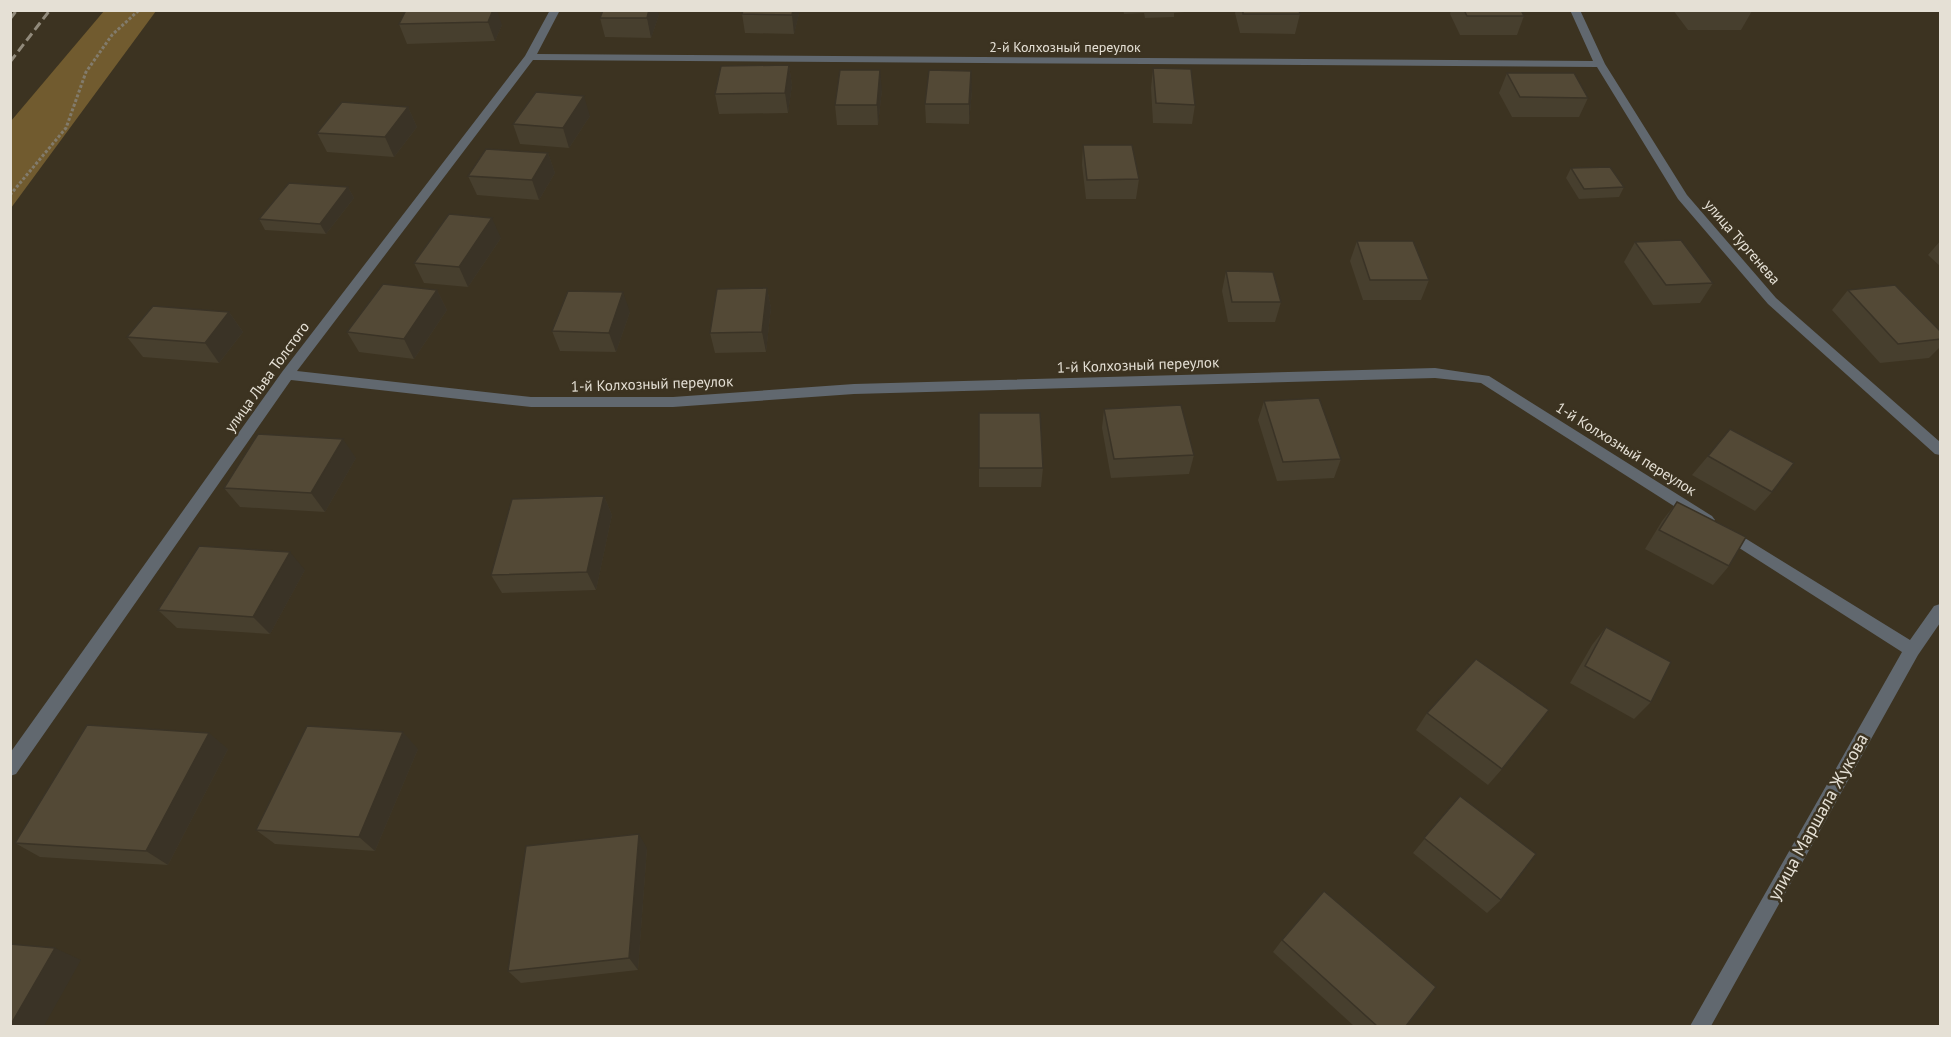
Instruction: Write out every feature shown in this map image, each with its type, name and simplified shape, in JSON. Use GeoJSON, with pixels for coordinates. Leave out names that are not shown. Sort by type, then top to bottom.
{"type":"FeatureCollection","features":[{"type":"Feature","properties":{"kind":"street","name":"улица Льва Толстого"},"geometry":{"type":"LineString","coordinates":[[10,768],[287,375],[530,57],[555,10]]}},
{"type":"Feature","properties":{"kind":"street","name":"улица Тургенева"},"geometry":{"type":"LineString","coordinates":[[1575,10],[1600,64],[1682,197],[1772,301],[1941,450]]}},
{"type":"Feature","properties":{"kind":"street","name":"2-й Колхозный переулок"},"geometry":{"type":"LineString","coordinates":[[530,57],[1600,64]]}},
{"type":"Feature","properties":{"kind":"street","name":"1-й Колхозный переулок"},"geometry":{"type":"LineString","coordinates":[[287,375],[531,402],[673,402],[854,389],[1435,373],[1484,379],[1912,650]]}},
{"type":"Feature","properties":{"kind":"street","name":"улица Маршала Жукова"},"geometry":{"type":"LineString","coordinates":[[1700,1026],[1912,650],[1941,611]]}},
{"type":"Feature","properties":{"kind":"path"},"geometry":{"type":"LineString","coordinates":[[10,195],[66,128],[86,72],[112,35],[139,10]]}},
{"type":"Feature","properties":{"kind":"shaded area"},"geometry":{"type":"Polygon","coordinates":[[[104,11],[156,11],[11,208],[11,121],[104,11]]]}},
{"type":"Feature","properties":{"kind":"building"},"geometry":{"type":"Polygon","coordinates":[[[406,10],[493,10],[488,22],[399,24],[406,10]]]}},
{"type":"Feature","properties":{"kind":"building"},"geometry":{"type":"Polygon","coordinates":[[[603,10],[649,10],[647,18],[600,18],[603,10]]]}},
{"type":"Feature","properties":{"kind":"building"},"geometry":{"type":"Polygon","coordinates":[[[743,10],[793,10],[792,15],[742,14],[743,10]]]}},
{"type":"Feature","properties":{"kind":"building"},"geometry":{"type":"Polygon","coordinates":[[[1243,10],[1299,10],[1300,14],[1243,14],[1243,10]]]}},
{"type":"Feature","properties":{"kind":"building"},"geometry":{"type":"Polygon","coordinates":[[[1464,10],[1521,10],[1524,16],[1467,16],[1464,10]]]}},
{"type":"Feature","properties":{"kind":"building"},"geometry":{"type":"Polygon","coordinates":[[[1751,10],[1752,11],[1698,11],[1751,10]]]}},
{"type":"Feature","properties":{"kind":"building"},"geometry":{"type":"Polygon","coordinates":[[[789,65],[785,93],[715,94],[721,66],[789,65]]]}},
{"type":"Feature","properties":{"kind":"building"},"geometry":{"type":"Polygon","coordinates":[[[1153,68],[1191,69],[1195,105],[1156,103],[1153,68]]]}},
{"type":"Feature","properties":{"kind":"building"},"geometry":{"type":"Polygon","coordinates":[[[840,70],[880,70],[877,105],[835,105],[840,70]]]}},
{"type":"Feature","properties":{"kind":"building"},"geometry":{"type":"Polygon","coordinates":[[[929,70],[971,71],[969,104],[925,104],[929,70]]]}},
{"type":"Feature","properties":{"kind":"building"},"geometry":{"type":"Polygon","coordinates":[[[1507,73],[1574,73],[1588,98],[1520,97],[1507,73]]]}},
{"type":"Feature","properties":{"kind":"building"},"geometry":{"type":"Polygon","coordinates":[[[536,92],[584,96],[563,128],[513,124],[536,92]]]}},
{"type":"Feature","properties":{"kind":"building"},"geometry":{"type":"Polygon","coordinates":[[[342,102],[408,107],[385,137],[317,133],[342,102]]]}},
{"type":"Feature","properties":{"kind":"building"},"geometry":{"type":"Polygon","coordinates":[[[1083,145],[1132,145],[1139,179],[1087,180],[1083,145]]]}},
{"type":"Feature","properties":{"kind":"building"},"geometry":{"type":"Polygon","coordinates":[[[486,149],[548,153],[532,180],[468,176],[486,149]]]}},
{"type":"Feature","properties":{"kind":"building"},"geometry":{"type":"Polygon","coordinates":[[[1610,167],[1624,187],[1584,189],[1571,168],[1610,167]]]}},
{"type":"Feature","properties":{"kind":"building"},"geometry":{"type":"Polygon","coordinates":[[[289,183],[348,187],[320,224],[259,219],[289,183]]]}},
{"type":"Feature","properties":{"kind":"building"},"geometry":{"type":"Polygon","coordinates":[[[449,214],[492,218],[459,267],[414,263],[449,214]]]}},
{"type":"Feature","properties":{"kind":"building"},"geometry":{"type":"Polygon","coordinates":[[[1681,240],[1713,283],[1666,285],[1635,242],[1681,240]]]}},
{"type":"Feature","properties":{"kind":"building"},"geometry":{"type":"Polygon","coordinates":[[[1357,241],[1413,241],[1429,280],[1370,280],[1357,241]]]}},
{"type":"Feature","properties":{"kind":"building"},"geometry":{"type":"Polygon","coordinates":[[[1226,271],[1273,272],[1281,302],[1232,302],[1226,271]]]}},
{"type":"Feature","properties":{"kind":"building"},"geometry":{"type":"Polygon","coordinates":[[[383,284],[437,290],[404,339],[347,332],[383,284]]]}},
{"type":"Feature","properties":{"kind":"building"},"geometry":{"type":"Polygon","coordinates":[[[1895,285],[1941,332],[1941,339],[1898,344],[1848,290],[1895,285]]]}},
{"type":"Feature","properties":{"kind":"building"},"geometry":{"type":"Polygon","coordinates":[[[767,288],[762,332],[710,333],[717,289],[767,288]]]}},
{"type":"Feature","properties":{"kind":"building"},"geometry":{"type":"Polygon","coordinates":[[[568,291],[623,292],[609,333],[552,331],[568,291]]]}},
{"type":"Feature","properties":{"kind":"building"},"geometry":{"type":"Polygon","coordinates":[[[153,306],[229,312],[205,343],[127,337],[153,306]]]}},
{"type":"Feature","properties":{"kind":"building"},"geometry":{"type":"Polygon","coordinates":[[[1319,398],[1341,459],[1283,462],[1264,401],[1319,398]]]}},
{"type":"Feature","properties":{"kind":"building"},"geometry":{"type":"Polygon","coordinates":[[[1181,405],[1194,455],[1114,459],[1104,409],[1181,405]]]}},
{"type":"Feature","properties":{"kind":"building"},"geometry":{"type":"Polygon","coordinates":[[[979,413],[1040,413],[1043,468],[979,468],[979,413]]]}},
{"type":"Feature","properties":{"kind":"building"},"geometry":{"type":"Polygon","coordinates":[[[1730,429],[1794,463],[1772,492],[1708,456],[1730,429]]]}},
{"type":"Feature","properties":{"kind":"building"},"geometry":{"type":"Polygon","coordinates":[[[258,434],[343,439],[311,493],[224,488],[258,434]]]}},
{"type":"Feature","properties":{"kind":"building"},"geometry":{"type":"Polygon","coordinates":[[[604,496],[587,572],[491,575],[512,499],[604,496]]]}},
{"type":"Feature","properties":{"kind":"building"},"geometry":{"type":"Polygon","coordinates":[[[1677,502],[1746,537],[1729,566],[1659,530],[1677,502]]]}},
{"type":"Feature","properties":{"kind":"building"},"geometry":{"type":"Polygon","coordinates":[[[199,546],[290,552],[253,617],[158,610],[199,546]]]}},
{"type":"Feature","properties":{"kind":"building"},"geometry":{"type":"Polygon","coordinates":[[[1606,627],[1671,662],[1651,702],[1585,666],[1606,627]]]}},
{"type":"Feature","properties":{"kind":"building"},"geometry":{"type":"Polygon","coordinates":[[[1476,659],[1549,710],[1502,769],[1427,713],[1476,659]]]}},
{"type":"Feature","properties":{"kind":"building"},"geometry":{"type":"Polygon","coordinates":[[[87,725],[209,733],[146,851],[15,843],[87,725]]]}},
{"type":"Feature","properties":{"kind":"building"},"geometry":{"type":"Polygon","coordinates":[[[307,726],[403,732],[359,837],[256,830],[307,726]]]}},
{"type":"Feature","properties":{"kind":"building"},"geometry":{"type":"Polygon","coordinates":[[[1460,796],[1536,854],[1501,900],[1424,838],[1460,796]]]}},
{"type":"Feature","properties":{"kind":"building"},"geometry":{"type":"Polygon","coordinates":[[[639,834],[629,958],[508,971],[526,846],[639,834]]]}},
{"type":"Feature","properties":{"kind":"building"},"geometry":{"type":"Polygon","coordinates":[[[1324,891],[1436,987],[1406,1026],[1377,1026],[1282,940],[1324,891]]]}},
{"type":"Feature","properties":{"kind":"building"},"geometry":{"type":"Polygon","coordinates":[[[10,944],[55,948],[10,1026],[10,944]]]}},
{"type":"Feature","properties":{"kind":"railway"},"geometry":{"type":"LineString","coordinates":[[10,19],[17,10]]}},
{"type":"Feature","properties":{"kind":"railway"},"geometry":{"type":"LineString","coordinates":[[10,62],[50,10]]}}]}
